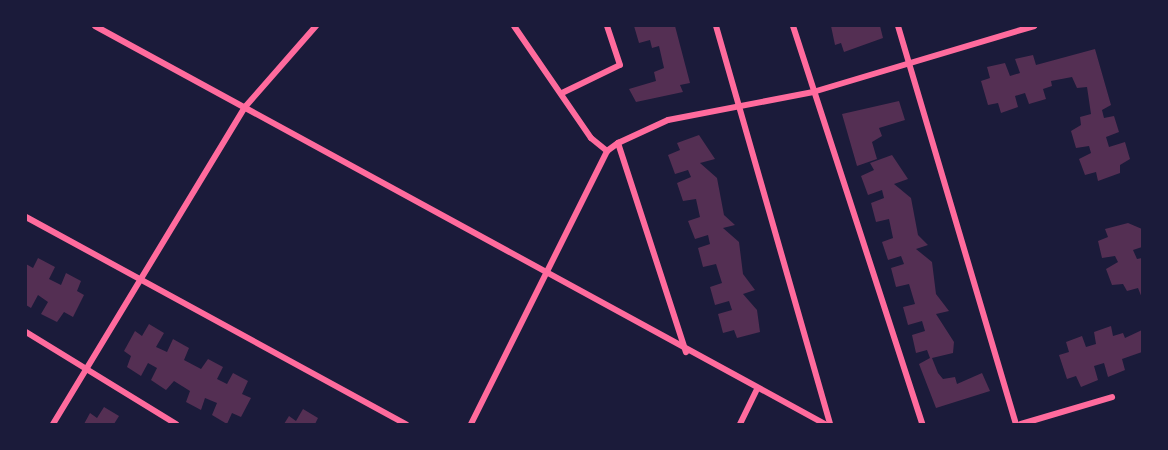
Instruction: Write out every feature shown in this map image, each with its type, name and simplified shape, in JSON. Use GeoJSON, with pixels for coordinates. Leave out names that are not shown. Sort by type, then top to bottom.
{"type":"FeatureCollection","features":[{"type":"Feature","properties":{"kind":"street"},"geometry":{"type":"LineString","coordinates":[[94,26],[550,274],[756,391],[825,424]]}},
{"type":"Feature","properties":{"kind":"street"},"geometry":{"type":"LineString","coordinates":[[53,424],[245,107],[316,26]]}},
{"type":"Feature","properties":{"kind":"street"},"geometry":{"type":"LineString","coordinates":[[514,26],[591,138],[607,151]]}},
{"type":"Feature","properties":{"kind":"street"},"geometry":{"type":"LineString","coordinates":[[562,93],[620,65],[607,26]]}},
{"type":"Feature","properties":{"kind":"street"},"geometry":{"type":"LineString","coordinates":[[716,26],[830,424]]}},
{"type":"Feature","properties":{"kind":"street"},"geometry":{"type":"LineString","coordinates":[[793,26],[922,424]]}},
{"type":"Feature","properties":{"kind":"street"},"geometry":{"type":"LineString","coordinates":[[898,26],[1016,424]]}},
{"type":"Feature","properties":{"kind":"street"},"geometry":{"type":"LineString","coordinates":[[471,424],[550,274],[607,151],[618,143],[668,120],[813,92],[909,61],[1034,26]]}},
{"type":"Feature","properties":{"kind":"street"},"geometry":{"type":"LineString","coordinates":[[618,143],[687,353]]}},
{"type":"Feature","properties":{"kind":"street"},"geometry":{"type":"LineString","coordinates":[[26,217],[138,282],[406,424]]}},
{"type":"Feature","properties":{"kind":"street"},"geometry":{"type":"LineString","coordinates":[[26,332],[77,359],[83,371],[176,424]]}},
{"type":"Feature","properties":{"kind":"street"},"geometry":{"type":"LineString","coordinates":[[740,424],[756,391]]}},
{"type":"Feature","properties":{"kind":"street"},"geometry":{"type":"LineString","coordinates":[[1022,424],[1112,397]]}},
{"type":"Feature","properties":{"kind":"building"},"geometry":{"type":"Polygon","coordinates":[[[634,26],[675,26],[690,83],[680,85],[683,92],[636,102],[629,89],[656,81],[654,72],[664,68],[659,46],[652,48],[650,40],[639,43],[634,26]]]}},
{"type":"Feature","properties":{"kind":"building"},"geometry":{"type":"Polygon","coordinates":[[[831,26],[880,26],[883,38],[844,52],[841,43],[835,45],[831,26]]]}},
{"type":"Feature","properties":{"kind":"building"},"geometry":{"type":"Polygon","coordinates":[[[1095,49],[1111,105],[1102,110],[1104,118],[1114,116],[1119,132],[1106,137],[1109,147],[1125,142],[1130,159],[1120,165],[1120,173],[1098,181],[1096,172],[1085,175],[1079,159],[1091,153],[1089,146],[1076,148],[1071,131],[1081,125],[1080,117],[1091,114],[1087,87],[1077,88],[1072,77],[1051,81],[1052,86],[1043,89],[1046,99],[1029,104],[1025,93],[1015,96],[1018,107],[1001,113],[998,103],[988,105],[981,81],[990,78],[987,67],[1005,63],[1010,76],[1020,73],[1015,59],[1033,55],[1036,65],[1095,49]]]}},
{"type":"Feature","properties":{"kind":"building"},"geometry":{"type":"Polygon","coordinates":[[[899,101],[905,120],[879,128],[882,136],[872,142],[877,159],[857,166],[842,114],[899,101]]]}},
{"type":"Feature","properties":{"kind":"building"},"geometry":{"type":"Polygon","coordinates":[[[699,135],[715,159],[700,163],[717,178],[724,215],[735,225],[723,228],[739,242],[743,274],[755,290],[743,294],[757,310],[760,332],[737,338],[734,330],[723,333],[718,314],[732,310],[729,301],[715,305],[710,287],[722,283],[716,264],[703,267],[698,248],[710,244],[708,235],[695,239],[688,221],[700,217],[696,199],[683,201],[677,183],[691,177],[688,170],[675,174],[668,155],[680,150],[677,143],[699,135]]]}},
{"type":"Feature","properties":{"kind":"building"},"geometry":{"type":"Polygon","coordinates":[[[892,155],[908,179],[894,184],[911,198],[918,235],[928,245],[916,249],[932,262],[936,294],[949,311],[936,314],[954,342],[953,353],[932,358],[938,373],[943,379],[955,377],[957,384],[982,373],[990,391],[936,408],[919,364],[930,358],[927,350],[916,353],[912,335],[925,331],[922,321],[908,325],[903,307],[915,304],[909,284],[896,287],[891,268],[904,264],[901,256],[888,260],[882,242],[893,238],[889,219],[876,222],[871,203],[884,198],[882,190],[868,195],[861,176],[874,170],[870,163],[892,155]]]}},
{"type":"Feature","properties":{"kind":"building"},"geometry":{"type":"Polygon","coordinates":[[[1128,223],[1142,229],[1142,247],[1133,250],[1137,259],[1142,258],[1142,298],[1138,288],[1127,291],[1123,284],[1112,285],[1106,269],[1118,262],[1115,256],[1102,258],[1098,241],[1108,237],[1105,229],[1128,223]]]}},
{"type":"Feature","properties":{"kind":"building"},"geometry":{"type":"Polygon","coordinates":[[[38,258],[55,267],[49,279],[61,285],[66,273],[81,281],[77,291],[84,295],[73,317],[64,312],[57,322],[41,314],[48,302],[38,295],[31,308],[26,305],[26,264],[33,268],[38,258]]]}},
{"type":"Feature","properties":{"kind":"building"},"geometry":{"type":"Polygon","coordinates":[[[149,324],[164,333],[156,347],[167,352],[173,339],[189,348],[184,360],[201,369],[208,359],[223,367],[217,379],[227,384],[233,373],[248,381],[242,394],[251,398],[241,417],[232,413],[227,424],[212,415],[217,403],[205,398],[201,410],[186,402],[190,391],[174,381],[166,390],[151,380],[157,368],[148,363],[141,376],[127,367],[131,356],[124,351],[135,331],[142,336],[149,324]]]}},
{"type":"Feature","properties":{"kind":"building"},"geometry":{"type":"Polygon","coordinates":[[[1111,326],[1113,336],[1123,333],[1125,338],[1142,330],[1142,352],[1122,359],[1125,370],[1108,377],[1104,363],[1094,366],[1098,380],[1081,387],[1076,376],[1067,379],[1059,355],[1069,352],[1066,342],[1082,336],[1086,347],[1096,344],[1094,332],[1111,326]]]}},
{"type":"Feature","properties":{"kind":"building"},"geometry":{"type":"Polygon","coordinates":[[[104,407],[119,416],[114,424],[84,424],[90,413],[97,418],[104,407]]]}},
{"type":"Feature","properties":{"kind":"building"},"geometry":{"type":"Polygon","coordinates":[[[303,409],[318,418],[315,424],[284,424],[289,416],[296,421],[303,409]]]}}]}
